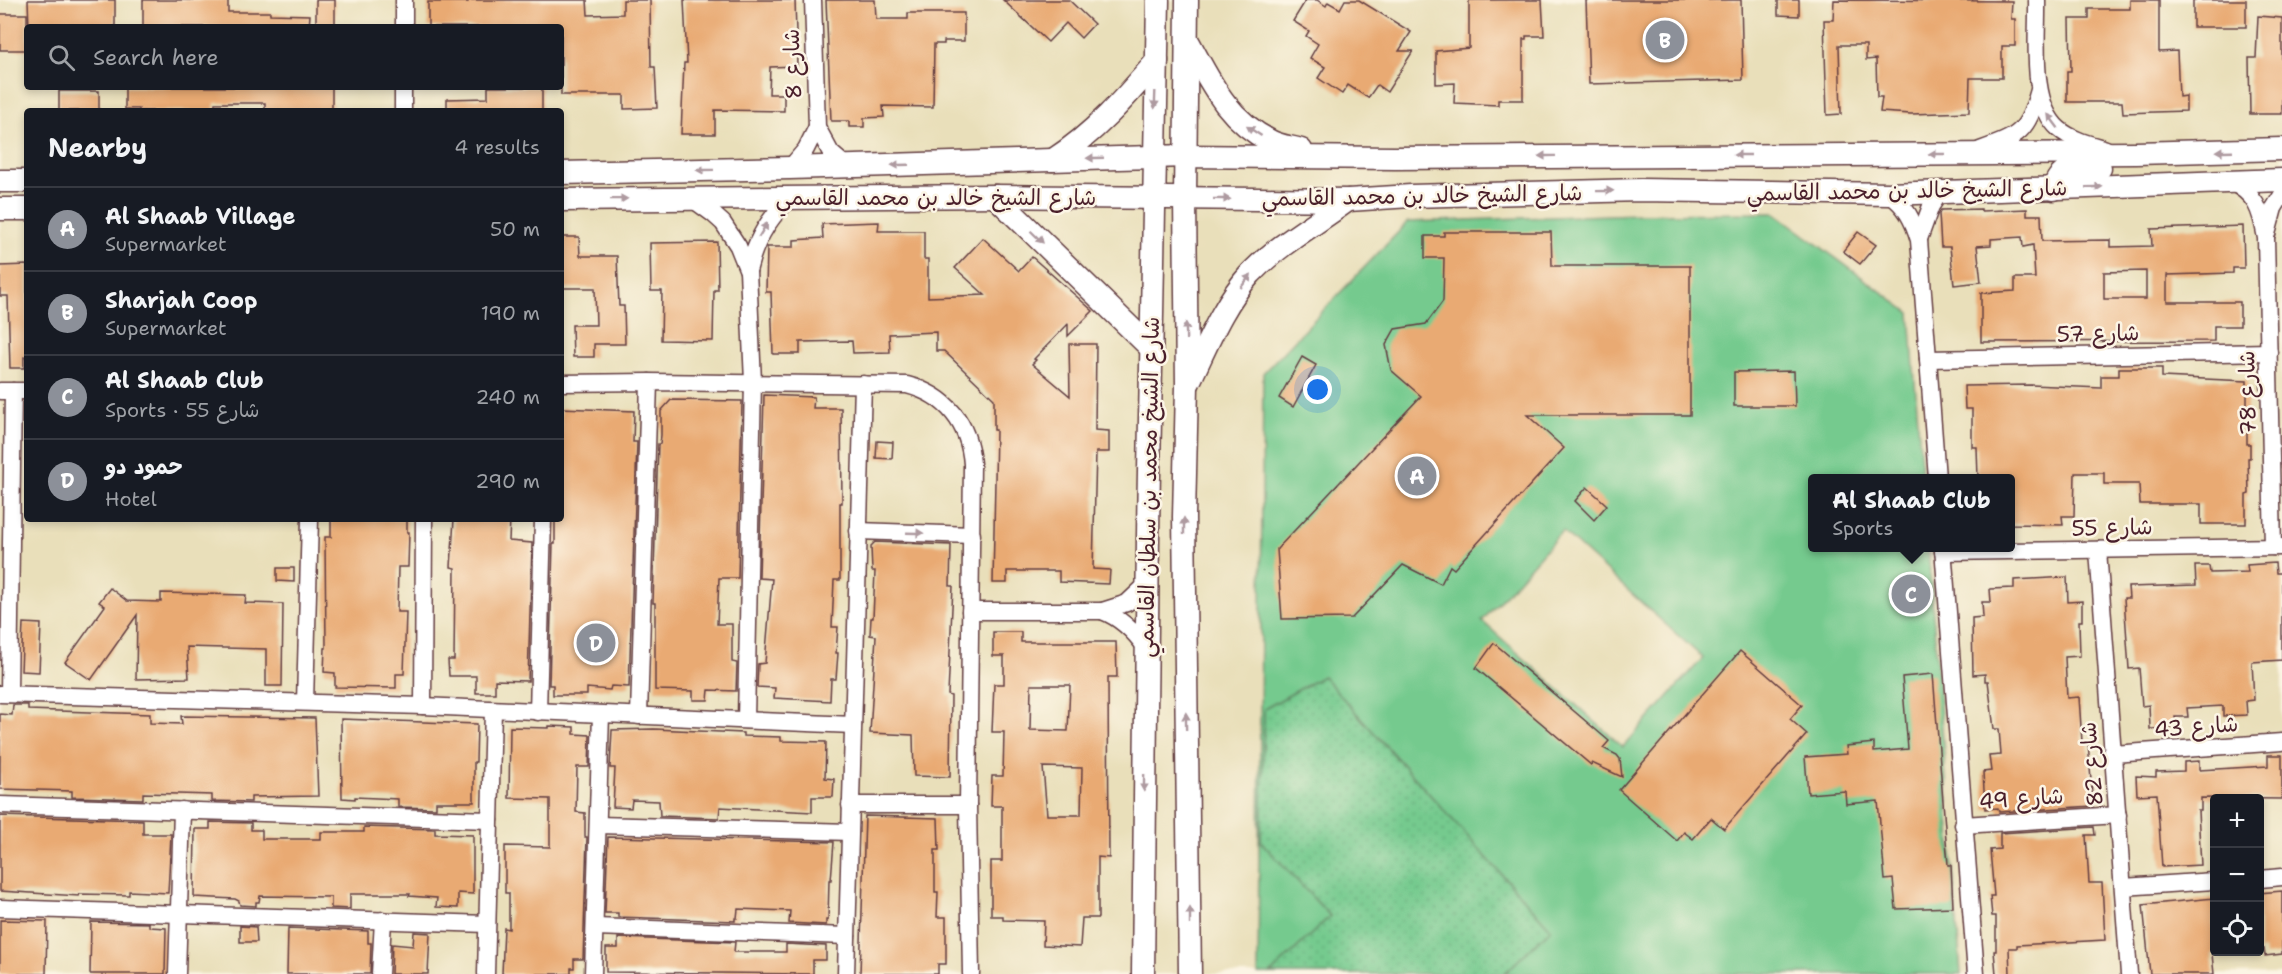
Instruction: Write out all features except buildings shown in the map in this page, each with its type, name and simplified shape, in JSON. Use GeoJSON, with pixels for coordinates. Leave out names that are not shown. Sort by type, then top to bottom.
{"type":"FeatureCollection","features":[{"type":"Feature","properties":{"kind":"main road","name":"شارع الشيخ محمد بن سلطان القاسمي"},"geometry":{"type":"LineString","coordinates":[[1143,974],[1146,585],[1152,198],[1158,0]]}},
{"type":"Feature","properties":{"kind":"main road","name":"شارع الشيخ محمد بن سلطان القاسمي"},"geometry":{"type":"LineString","coordinates":[[1187,0],[1185,199],[1187,386],[1184,517],[1190,974]]}},
{"type":"Feature","properties":{"kind":"main road"},"geometry":{"type":"LineString","coordinates":[[1188,41],[1228,110],[1248,128],[1272,142],[1328,158]]}},
{"type":"Feature","properties":{"kind":"main road"},"geometry":{"type":"LineString","coordinates":[[1053,160],[1073,147],[1101,123],[1157,61]]}},
{"type":"Feature","properties":{"kind":"main road","name":"شارع الشيخ خالد بن محمد القاسمي"},"geometry":{"type":"LineString","coordinates":[[564,173],[1186,156],[1328,158],[2128,153],[2282,148]]}},
{"type":"Feature","properties":{"kind":"main road"},"geometry":{"type":"LineString","coordinates":[[2054,189],[2055,182],[2065,171],[2115,168],[2127,163],[2128,153]]}},
{"type":"Feature","properties":{"kind":"main road","name":"شارع الشيخ خالد بن محمد القاسمي"},"geometry":{"type":"LineString","coordinates":[[564,200],[995,196],[1348,200],[1411,196],[1641,190],[1889,194],[2282,180]]}},
{"type":"Feature","properties":{"kind":"main road"},"geometry":{"type":"LineString","coordinates":[[0,181],[24,181]]}},
{"type":"Feature","properties":{"kind":"main road"},"geometry":{"type":"LineString","coordinates":[[995,196],[1150,347]]}},
{"type":"Feature","properties":{"kind":"main road"},"geometry":{"type":"LineString","coordinates":[[1187,386],[1222,317],[1252,273],[1286,244],[1348,200]]}},
{"type":"Feature","properties":{"kind":"main road"},"geometry":{"type":"LineString","coordinates":[[0,209],[24,209]]}},
{"type":"Feature","properties":{"kind":"street"},"geometry":{"type":"LineString","coordinates":[[404,0],[404,24]]}},
{"type":"Feature","properties":{"kind":"street","name":"شارع 8"},"geometry":{"type":"LineString","coordinates":[[813,0],[817,127],[831,153],[846,166]]}},
{"type":"Feature","properties":{"kind":"street"},"geometry":{"type":"LineString","coordinates":[[1965,154],[2002,142],[2021,131],[2033,111],[2039,89],[2037,0]]}},
{"type":"Feature","properties":{"kind":"street"},"geometry":{"type":"LineString","coordinates":[[2039,89],[2047,113],[2058,128],[2079,140],[2128,153]]}},
{"type":"Feature","properties":{"kind":"street"},"geometry":{"type":"LineString","coordinates":[[403,90],[403,108]]}},
{"type":"Feature","properties":{"kind":"street","name":"شارع 8"},"geometry":{"type":"LineString","coordinates":[[790,168],[806,149],[817,127]]}},
{"type":"Feature","properties":{"kind":"street","name":"شارع 78"},"geometry":{"type":"LineString","coordinates":[[2229,182],[2243,188],[2253,198],[2260,210],[2266,238],[2277,547]]}},
{"type":"Feature","properties":{"kind":"street"},"geometry":{"type":"LineString","coordinates":[[1919,240],[1927,214],[1941,191]]}},
{"type":"Feature","properties":{"kind":"street"},"geometry":{"type":"LineString","coordinates":[[1889,194],[1902,204],[1910,215],[1919,240],[1937,474]]}},
{"type":"Feature","properties":{"kind":"street","name":"شارع 78"},"geometry":{"type":"LineString","coordinates":[[2266,238],[2274,208],[2282,195]]}},
{"type":"Feature","properties":{"kind":"street"},"geometry":{"type":"LineString","coordinates":[[746,720],[753,382],[748,271],[756,243],[763,230],[776,212],[792,197]]}},
{"type":"Feature","properties":{"kind":"street"},"geometry":{"type":"LineString","coordinates":[[691,198],[723,223],[738,246],[748,271]]}},
{"type":"Feature","properties":{"kind":"street","name":"شارع 57"},"geometry":{"type":"LineString","coordinates":[[1928,359],[2269,352]]}},
{"type":"Feature","properties":{"kind":"street"},"geometry":{"type":"LineString","coordinates":[[639,716],[649,381]]}},
{"type":"Feature","properties":{"kind":"street"},"geometry":{"type":"LineString","coordinates":[[564,383],[649,381],[907,385],[933,394],[954,412],[962,423],[971,450],[968,805],[970,974]]}},
{"type":"Feature","properties":{"kind":"street"},"geometry":{"type":"LineString","coordinates":[[846,974],[863,384]]}},
{"type":"Feature","properties":{"kind":"street"},"geometry":{"type":"LineString","coordinates":[[13,391],[4,694],[423,706],[853,725]]}},
{"type":"Feature","properties":{"kind":"street"},"geometry":{"type":"LineString","coordinates":[[305,702],[310,522]]}},
{"type":"Feature","properties":{"kind":"street"},"geometry":{"type":"LineString","coordinates":[[423,706],[424,522]]}},
{"type":"Feature","properties":{"kind":"street"},"geometry":{"type":"LineString","coordinates":[[538,712],[543,522]]}},
{"type":"Feature","properties":{"kind":"street"},"geometry":{"type":"LineString","coordinates":[[858,531],[972,535]]}},
{"type":"Feature","properties":{"kind":"street","name":"شارع 55"},"geometry":{"type":"LineString","coordinates":[[2015,550],[2277,547]]}},
{"type":"Feature","properties":{"kind":"street","name":"شارع 82"},"geometry":{"type":"LineString","coordinates":[[2098,550],[2129,974]]}},
{"type":"Feature","properties":{"kind":"street"},"geometry":{"type":"LineString","coordinates":[[1943,552],[1976,974]]}},
{"type":"Feature","properties":{"kind":"street"},"geometry":{"type":"LineString","coordinates":[[1102,611],[1127,603],[1146,585]]}},
{"type":"Feature","properties":{"kind":"street"},"geometry":{"type":"LineString","coordinates":[[970,610],[1102,611],[1111,614],[1127,626],[1146,648]]}},
{"type":"Feature","properties":{"kind":"street"},"geometry":{"type":"LineString","coordinates":[[486,974],[493,710]]}},
{"type":"Feature","properties":{"kind":"street"},"geometry":{"type":"LineString","coordinates":[[593,974],[601,714]]}},
{"type":"Feature","properties":{"kind":"street","name":"شارع 43"},"geometry":{"type":"LineString","coordinates":[[2113,754],[2282,742]]}},
{"type":"Feature","properties":{"kind":"street"},"geometry":{"type":"LineString","coordinates":[[0,805],[490,820]]}},
{"type":"Feature","properties":{"kind":"street"},"geometry":{"type":"LineString","coordinates":[[850,805],[968,805]]}},
{"type":"Feature","properties":{"kind":"street"},"geometry":{"type":"LineString","coordinates":[[177,974],[182,810]]}},
{"type":"Feature","properties":{"kind":"street","name":"شارع 49"},"geometry":{"type":"LineString","coordinates":[[1963,825],[2118,815]]}},
{"type":"Feature","properties":{"kind":"street"},"geometry":{"type":"LineString","coordinates":[[598,825],[850,832]]}},
{"type":"Feature","properties":{"kind":"street"},"geometry":{"type":"LineString","coordinates":[[2264,879],[2282,877]]}},
{"type":"Feature","properties":{"kind":"street"},"geometry":{"type":"LineString","coordinates":[[2123,887],[2210,881]]}},
{"type":"Feature","properties":{"kind":"street"},"geometry":{"type":"LineString","coordinates":[[0,908],[487,924]]}},
{"type":"Feature","properties":{"kind":"street"},"geometry":{"type":"LineString","coordinates":[[380,974],[383,920]]}},
{"type":"Feature","properties":{"kind":"street"},"geometry":{"type":"LineString","coordinates":[[595,927],[847,936]]}},
{"type":"Feature","properties":{"kind":"green space"},"geometry":{"type":"Polygon","coordinates":[[[1775,213],[1910,313],[1922,474],[1808,474],[1808,552],[1928,552],[1961,974],[1504,974],[1551,929],[1323,676],[1264,709],[1261,842],[1330,916],[1270,974],[1258,974],[1263,373],[1408,222],[1641,214],[1775,213]],[[1562,531],[1482,621],[1623,747],[1703,658],[1562,531]]]}},
{"type":"Feature","properties":{"kind":"green space"},"geometry":{"type":"Polygon","coordinates":[[[1323,676],[1552,930],[1504,974],[1270,974],[1330,916],[1261,842],[1264,709],[1323,676]]]}},
{"type":"Feature","properties":{"kind":"place","name":"Sharjah Coop"},"geometry":{"type":"Point","coordinates":[1665,40]}},
{"type":"Feature","properties":{"kind":"place","name":"Al Shaab Village"},"geometry":{"type":"Point","coordinates":[1417,476]}},
{"type":"Feature","properties":{"kind":"place","name":"Al Shaab Club"},"geometry":{"type":"Point","coordinates":[1911,594]}},
{"type":"Feature","properties":{"kind":"place","name":"حمود دو"},"geometry":{"type":"Point","coordinates":[596,643]}}]}
